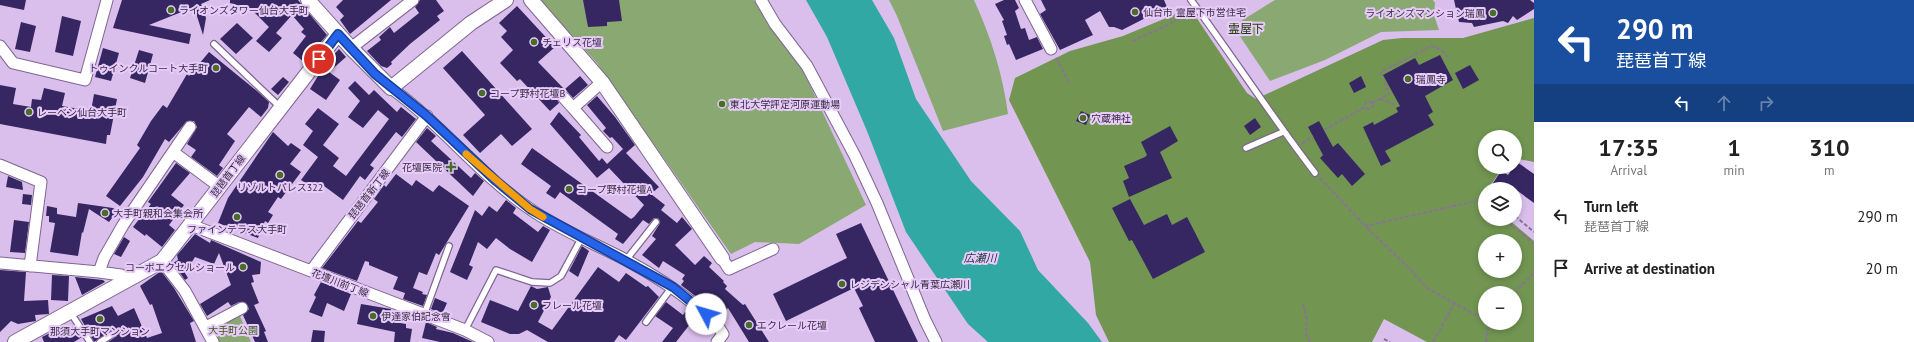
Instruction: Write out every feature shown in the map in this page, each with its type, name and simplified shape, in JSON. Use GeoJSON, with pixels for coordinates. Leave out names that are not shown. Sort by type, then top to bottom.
{"type":"FeatureCollection","features":[{"type":"Feature","properties":{"kind":"street"},"geometry":{"type":"LineString","coordinates":[[0,46],[13,63],[85,80],[107,0]]}},
{"type":"Feature","properties":{"kind":"street"},"geometry":{"type":"LineString","coordinates":[[308,0],[351,48],[391,88],[427,116],[485,171],[530,209],[673,287],[717,323],[723,334],[717,342]]}},
{"type":"Feature","properties":{"kind":"street"},"geometry":{"type":"LineString","coordinates":[[351,48],[413,0]]}},
{"type":"Feature","properties":{"kind":"street"},"geometry":{"type":"LineString","coordinates":[[531,0],[602,82],[729,269],[773,249]]}},
{"type":"Feature","properties":{"kind":"street"},"geometry":{"type":"LineString","coordinates":[[761,0],[775,24],[807,66],[855,156],[877,203],[925,320],[936,342]]}},
{"type":"Feature","properties":{"kind":"street"},"geometry":{"type":"LineString","coordinates":[[1025,0],[1051,49]]}},
{"type":"Feature","properties":{"kind":"street"},"geometry":{"type":"LineString","coordinates":[[391,88],[498,2]]}},
{"type":"Feature","properties":{"kind":"street","name":"琵琶首丁線"},"geometry":{"type":"LineString","coordinates":[[15,342],[162,261],[338,34]]}},
{"type":"Feature","properties":{"kind":"street"},"geometry":{"type":"LineString","coordinates":[[573,108],[602,82]]}},
{"type":"Feature","properties":{"kind":"street"},"geometry":{"type":"LineString","coordinates":[[564,98],[607,147]]}},
{"type":"Feature","properties":{"kind":"street","name":"琵琶首新丁線"},"geometry":{"type":"LineString","coordinates":[[311,271],[427,116]]}},
{"type":"Feature","properties":{"kind":"street"},"geometry":{"type":"LineString","coordinates":[[99,272],[104,258],[123,225],[190,127]]}},
{"type":"Feature","properties":{"kind":"street"},"geometry":{"type":"LineString","coordinates":[[173,152],[220,187]]}},
{"type":"Feature","properties":{"kind":"street"},"geometry":{"type":"LineString","coordinates":[[0,165],[41,182],[30,266]]}},
{"type":"Feature","properties":{"kind":"street","name":"花壇川前丁線"},"geometry":{"type":"LineString","coordinates":[[191,225],[424,316],[465,330],[488,342]]}},
{"type":"Feature","properties":{"kind":"street"},"geometry":{"type":"LineString","coordinates":[[162,261],[185,292],[206,327],[213,342]]}},
{"type":"Feature","properties":{"kind":"street"},"geometry":{"type":"LineString","coordinates":[[0,263],[99,272],[121,275],[128,279]]}},
{"type":"Feature","properties":{"kind":"street"},"geometry":{"type":"LineString","coordinates":[[206,327],[242,308]]}},
{"type":"Feature","properties":{"kind":"lane"},"geometry":{"type":"LineString","coordinates":[[1191,0],[1228,49],[1283,132],[1315,173]]}},
{"type":"Feature","properties":{"kind":"lane"},"geometry":{"type":"LineString","coordinates":[[214,44],[281,108]]}},
{"type":"Feature","properties":{"kind":"lane"},"geometry":{"type":"LineString","coordinates":[[1246,148],[1283,132]]}},
{"type":"Feature","properties":{"kind":"lane"},"geometry":{"type":"LineString","coordinates":[[626,260],[656,222]]}},
{"type":"Feature","properties":{"kind":"lane"},"geometry":{"type":"LineString","coordinates":[[465,330],[496,270],[532,282],[550,283],[560,276],[581,238]]}},
{"type":"Feature","properties":{"kind":"lane"},"geometry":{"type":"LineString","coordinates":[[424,316],[449,246]]}},
{"type":"Feature","properties":{"kind":"lane"},"geometry":{"type":"LineString","coordinates":[[646,322],[673,287]]}},
{"type":"Feature","properties":{"kind":"lane"},"geometry":{"type":"LineString","coordinates":[[70,311],[90,342]]}},
{"type":"Feature","properties":{"kind":"lane"},"geometry":{"type":"LineString","coordinates":[[100,342],[113,334]]}},
{"type":"Feature","properties":{"kind":"path"},"geometry":{"type":"LineString","coordinates":[[1132,41],[1168,25],[1196,7]]}},
{"type":"Feature","properties":{"kind":"path"},"geometry":{"type":"LineString","coordinates":[[1381,76],[1381,72],[1431,46],[1440,49],[1448,58]]}},
{"type":"Feature","properties":{"kind":"path"},"geometry":{"type":"LineString","coordinates":[[1051,49],[1070,84]]}},
{"type":"Feature","properties":{"kind":"path"},"geometry":{"type":"LineString","coordinates":[[1324,130],[1365,107],[1366,102],[1372,103],[1390,93],[1384,82]]}},
{"type":"Feature","properties":{"kind":"path"},"geometry":{"type":"LineString","coordinates":[[1380,99],[1396,106]]}},
{"type":"Feature","properties":{"kind":"path"},"geometry":{"type":"LineString","coordinates":[[1365,107],[1371,109],[1372,103]]}},
{"type":"Feature","properties":{"kind":"path"},"geometry":{"type":"LineString","coordinates":[[1296,148],[1313,136]]}},
{"type":"Feature","properties":{"kind":"path"},"geometry":{"type":"LineString","coordinates":[[1315,173],[1427,288],[1454,304],[1478,315]]}},
{"type":"Feature","properties":{"kind":"path"},"geometry":{"type":"LineString","coordinates":[[1365,226],[1478,201]]}},
{"type":"Feature","properties":{"kind":"path"},"geometry":{"type":"LineString","coordinates":[[1522,222],[1534,232]]}},
{"type":"Feature","properties":{"kind":"path"},"geometry":{"type":"LineString","coordinates":[[1512,226],[1534,244]]}},
{"type":"Feature","properties":{"kind":"path"},"geometry":{"type":"LineString","coordinates":[[1521,286],[1534,273]]}},
{"type":"Feature","properties":{"kind":"path"},"geometry":{"type":"LineString","coordinates":[[1303,304],[1307,320],[1306,335],[1310,342]]}},
{"type":"Feature","properties":{"kind":"path"},"geometry":{"type":"LineString","coordinates":[[1433,342],[1454,304]]}},
{"type":"Feature","properties":{"kind":"path"},"geometry":{"type":"LineString","coordinates":[[1486,342],[1488,330]]}},
{"type":"Feature","properties":{"kind":"path"},"geometry":{"type":"LineString","coordinates":[[1384,339],[1390,342]]}},
{"type":"Feature","properties":{"kind":"green space","name":"東北大学評定河原運動場"},"geometry":{"type":"Polygon","coordinates":[[[540,0],[754,0],[772,30],[801,66],[866,205],[799,244],[755,242],[731,254],[597,63],[540,0]]]}},
{"type":"Feature","properties":{"kind":"green space"},"geometry":{"type":"Polygon","coordinates":[[[889,0],[974,0],[996,56],[1008,114],[943,131],[897,16],[889,0]]]}},
{"type":"Feature","properties":{"kind":"green space"},"geometry":{"type":"Polygon","coordinates":[[[1275,0],[1433,0],[1435,3],[1434,15],[1439,30],[1381,32],[1325,60],[1270,81],[1233,26],[1275,0]]]}},
{"type":"Feature","properties":{"kind":"green space","name":"大手町公園"},"geometry":{"type":"Polygon","coordinates":[[[239,314],[251,342],[217,342],[211,329],[239,314]]]}},
{"type":"Feature","properties":{"kind":"shaded area"},"geometry":{"type":"Polygon","coordinates":[[[1183,11],[1196,17],[1247,93],[1256,99],[1383,40],[1402,38],[1463,38],[1534,18],[1534,162],[1522,160],[1522,130],[1478,130],[1478,174],[1498,174],[1493,182],[1478,182],[1478,226],[1516,226],[1534,241],[1534,342],[1427,342],[1384,319],[1372,342],[1109,342],[1096,315],[1090,262],[1009,100],[1015,78],[1070,51],[1123,36],[1183,11]]]}},
{"type":"Feature","properties":{"kind":"water","name":"広瀬川"},"geometry":{"type":"Polygon","coordinates":[[[806,0],[872,0],[894,38],[916,99],[971,181],[1020,231],[1038,270],[1088,323],[1102,342],[988,342],[968,324],[906,232],[867,131],[827,37],[806,0]]]}},
{"type":"Feature","properties":{"kind":"building"},"geometry":{"type":"Polygon","coordinates":[[[0,0],[26,0],[24,10],[0,5],[0,0]]]}},
{"type":"Feature","properties":{"kind":"building"},"geometry":{"type":"Polygon","coordinates":[[[122,0],[210,0],[201,4],[206,18],[203,35],[194,7],[149,25],[191,34],[189,44],[113,28],[122,0]]]}},
{"type":"Feature","properties":{"kind":"building"},"geometry":{"type":"Polygon","coordinates":[[[230,0],[298,0],[327,35],[304,62],[293,53],[306,36],[301,32],[304,29],[292,15],[276,33],[282,38],[269,52],[256,41],[269,27],[251,9],[230,3],[230,0]]]}},
{"type":"Feature","properties":{"kind":"building"},"geometry":{"type":"Polygon","coordinates":[[[343,0],[391,0],[350,34],[340,20],[344,16],[336,7],[343,0]]]}},
{"type":"Feature","properties":{"kind":"building"},"geometry":{"type":"Polygon","coordinates":[[[420,0],[436,0],[444,11],[437,16],[440,20],[410,44],[391,62],[392,64],[387,68],[381,66],[367,51],[381,40],[379,37],[390,27],[394,33],[419,13],[415,7],[420,0]]]}},
{"type":"Feature","properties":{"kind":"building"},"geometry":{"type":"Polygon","coordinates":[[[583,0],[619,0],[622,21],[607,22],[607,26],[588,27],[583,0]]]}},
{"type":"Feature","properties":{"kind":"building"},"geometry":{"type":"Polygon","coordinates":[[[1004,0],[1015,0],[1019,8],[1015,11],[1021,29],[1025,28],[1029,40],[1037,37],[1043,49],[1016,60],[1009,44],[1007,45],[1004,36],[1007,35],[1002,21],[1004,20],[995,4],[1004,0]]]}},
{"type":"Feature","properties":{"kind":"building"},"geometry":{"type":"Polygon","coordinates":[[[1041,0],[1164,0],[1167,7],[1122,30],[1109,27],[1100,11],[1085,20],[1093,35],[1060,50],[1040,14],[1046,10],[1041,0]]]}},
{"type":"Feature","properties":{"kind":"building","name":"ライオンズマンション瑞鳳"},"geometry":{"type":"Polygon","coordinates":[[[1454,0],[1530,0],[1534,3],[1534,9],[1517,20],[1513,16],[1508,23],[1503,21],[1474,27],[1472,23],[1459,22],[1454,0]]]}},
{"type":"Feature","properties":{"kind":"building","name":"チェリス花壇"},"geometry":{"type":"Polygon","coordinates":[[[517,6],[555,47],[538,62],[566,91],[559,93],[557,99],[559,103],[550,111],[520,79],[517,81],[500,63],[513,50],[501,37],[507,31],[499,23],[517,6]]]}},
{"type":"Feature","properties":{"kind":"building"},"geometry":{"type":"Polygon","coordinates":[[[62,16],[81,21],[73,56],[55,52],[62,16]]]}},
{"type":"Feature","properties":{"kind":"building"},"geometry":{"type":"Polygon","coordinates":[[[21,22],[36,26],[30,52],[15,49],[21,22]]]}},
{"type":"Feature","properties":{"kind":"building"},"geometry":{"type":"Polygon","coordinates":[[[237,23],[253,38],[236,54],[220,39],[237,23]]]}},
{"type":"Feature","properties":{"kind":"building"},"geometry":{"type":"Polygon","coordinates":[[[103,48],[119,53],[111,81],[95,77],[103,48]]]}},
{"type":"Feature","properties":{"kind":"building"},"geometry":{"type":"Polygon","coordinates":[[[339,49],[346,57],[329,72],[340,80],[326,100],[310,89],[326,63],[339,49]]]}},
{"type":"Feature","properties":{"kind":"building"},"geometry":{"type":"Polygon","coordinates":[[[139,50],[153,54],[145,83],[130,78],[139,50]]]}},
{"type":"Feature","properties":{"kind":"building","name":"コープ野村花壇B"},"geometry":{"type":"Polygon","coordinates":[[[462,51],[532,129],[512,146],[501,134],[480,153],[463,135],[485,115],[443,68],[462,51]]]}},
{"type":"Feature","properties":{"kind":"building"},"geometry":{"type":"Polygon","coordinates":[[[209,52],[269,102],[268,108],[261,117],[249,107],[227,134],[235,141],[219,165],[223,168],[217,176],[191,157],[196,150],[187,144],[197,127],[194,121],[187,121],[169,142],[165,139],[143,177],[120,206],[106,196],[140,148],[137,145],[151,121],[163,105],[167,108],[187,74],[189,76],[209,52]]]}},
{"type":"Feature","properties":{"kind":"building"},"geometry":{"type":"Polygon","coordinates":[[[1440,55],[1453,80],[1425,96],[1433,112],[1428,115],[1434,125],[1385,151],[1391,161],[1381,166],[1363,127],[1373,122],[1374,125],[1398,112],[1396,108],[1400,106],[1383,75],[1415,58],[1419,65],[1440,55]]]}},
{"type":"Feature","properties":{"kind":"building"},"geometry":{"type":"Polygon","coordinates":[[[1470,65],[1479,80],[1463,89],[1455,73],[1470,65]]]}},
{"type":"Feature","properties":{"kind":"building"},"geometry":{"type":"Polygon","coordinates":[[[580,76],[588,85],[573,98],[565,89],[580,76]]]}},
{"type":"Feature","properties":{"kind":"building"},"geometry":{"type":"Polygon","coordinates":[[[1361,76],[1366,87],[1354,93],[1349,83],[1361,76]]]}},
{"type":"Feature","properties":{"kind":"building"},"geometry":{"type":"Polygon","coordinates":[[[283,77],[289,82],[278,95],[271,89],[283,77]]]}},
{"type":"Feature","properties":{"kind":"building"},"geometry":{"type":"Polygon","coordinates":[[[355,81],[369,95],[374,90],[397,112],[401,107],[416,119],[402,137],[396,132],[370,165],[374,168],[365,180],[360,176],[343,200],[320,183],[315,189],[301,180],[318,157],[303,145],[313,131],[305,124],[318,108],[339,124],[323,145],[339,158],[333,166],[346,176],[389,119],[378,110],[363,128],[348,117],[360,101],[348,88],[355,81]]]}},
{"type":"Feature","properties":{"kind":"building","name":"レーベン仙台大手町"},"geometry":{"type":"Polygon","coordinates":[[[0,85],[16,88],[13,104],[31,107],[32,99],[41,100],[44,88],[65,93],[62,106],[91,111],[94,94],[117,99],[110,135],[107,135],[106,144],[0,124],[0,85]]]}},
{"type":"Feature","properties":{"kind":"building"},"geometry":{"type":"Polygon","coordinates":[[[597,96],[615,117],[635,145],[626,153],[659,187],[651,194],[665,205],[661,210],[677,223],[682,217],[692,229],[675,245],[695,265],[704,256],[712,263],[709,267],[724,281],[723,282],[727,286],[725,289],[743,305],[745,304],[769,342],[749,342],[728,308],[720,315],[681,285],[684,281],[682,279],[685,275],[663,261],[659,268],[642,255],[656,239],[652,236],[660,223],[658,218],[654,218],[649,224],[643,220],[623,244],[615,239],[618,234],[560,192],[555,199],[546,193],[551,186],[521,164],[532,148],[631,219],[634,217],[644,205],[609,168],[597,178],[550,124],[559,112],[581,135],[579,137],[599,161],[602,158],[607,164],[623,149],[612,137],[610,138],[603,131],[606,128],[587,105],[597,96]]]}},
{"type":"Feature","properties":{"kind":"building","name":"穴蔵神社"},"geometry":{"type":"Polygon","coordinates":[[[1081,111],[1090,115],[1086,125],[1076,121],[1081,111]]]}},
{"type":"Feature","properties":{"kind":"building"},"geometry":{"type":"Polygon","coordinates":[[[1255,118],[1261,127],[1250,135],[1244,126],[1255,118]]]}},
{"type":"Feature","properties":{"kind":"building"},"geometry":{"type":"Polygon","coordinates":[[[1319,121],[1333,147],[1338,143],[1365,174],[1352,186],[1342,174],[1338,178],[1320,158],[1323,155],[1308,127],[1319,121]]]}},
{"type":"Feature","properties":{"kind":"building"},"geometry":{"type":"Polygon","coordinates":[[[1170,126],[1178,141],[1160,152],[1172,178],[1129,197],[1123,181],[1129,178],[1124,166],[1145,157],[1147,155],[1141,142],[1170,126]]]}},
{"type":"Feature","properties":{"kind":"building"},"geometry":{"type":"Polygon","coordinates":[[[427,128],[436,136],[431,141],[471,178],[475,173],[484,181],[473,196],[416,142],[427,128]]]}},
{"type":"Feature","properties":{"kind":"building"},"geometry":{"type":"Polygon","coordinates":[[[273,132],[288,146],[291,143],[301,150],[290,164],[301,172],[281,199],[278,197],[268,212],[273,215],[268,223],[265,221],[258,238],[218,223],[228,198],[273,132]]]}},
{"type":"Feature","properties":{"kind":"building"},"geometry":{"type":"Polygon","coordinates":[[[176,163],[190,173],[171,195],[184,205],[169,225],[175,230],[162,247],[146,234],[145,236],[133,227],[151,204],[148,202],[176,163]]]}},
{"type":"Feature","properties":{"kind":"building"},"geometry":{"type":"Polygon","coordinates":[[[1522,166],[1534,174],[1534,203],[1522,194],[1522,182],[1494,182],[1499,174],[1522,174],[1522,166]]]}},
{"type":"Feature","properties":{"kind":"building"},"geometry":{"type":"Polygon","coordinates":[[[396,174],[412,186],[416,180],[433,192],[439,185],[469,206],[439,255],[436,253],[427,275],[419,272],[413,288],[423,292],[422,294],[427,295],[423,306],[403,299],[405,293],[393,289],[398,277],[369,265],[369,262],[365,261],[357,281],[322,268],[358,221],[361,223],[378,202],[374,199],[384,185],[386,187],[396,174]]]}},
{"type":"Feature","properties":{"kind":"building"},"geometry":{"type":"Polygon","coordinates":[[[8,176],[22,182],[23,190],[6,187],[8,176]]]}},
{"type":"Feature","properties":{"kind":"building"},"geometry":{"type":"Polygon","coordinates":[[[23,194],[32,195],[31,205],[22,204],[23,194]]]}},
{"type":"Feature","properties":{"kind":"building"},"geometry":{"type":"Polygon","coordinates":[[[1130,199],[1144,225],[1167,214],[1172,225],[1187,217],[1205,252],[1153,279],[1132,240],[1129,241],[1112,208],[1130,199]]]}},
{"type":"Feature","properties":{"kind":"building"},"geometry":{"type":"Polygon","coordinates":[[[506,200],[516,208],[513,213],[538,232],[543,226],[550,230],[532,262],[510,249],[496,238],[487,249],[478,242],[469,265],[473,267],[467,280],[450,272],[475,210],[482,216],[489,206],[497,212],[506,200]]]}},
{"type":"Feature","properties":{"kind":"building"},"geometry":{"type":"Polygon","coordinates":[[[78,203],[113,208],[117,211],[109,222],[89,209],[83,233],[82,232],[78,256],[50,252],[55,223],[49,222],[49,216],[46,216],[47,206],[57,208],[57,214],[76,217],[78,203]]]}},
{"type":"Feature","properties":{"kind":"building"},"geometry":{"type":"Polygon","coordinates":[[[14,220],[29,222],[25,253],[10,252],[14,220]]]}},
{"type":"Feature","properties":{"kind":"building","name":"レジデンシャル青葉広瀬川"},"geometry":{"type":"Polygon","coordinates":[[[861,223],[918,342],[875,342],[859,308],[863,306],[854,288],[786,321],[773,294],[847,258],[836,234],[861,223]]]}},
{"type":"Feature","properties":{"kind":"building"},"geometry":{"type":"Polygon","coordinates":[[[195,234],[210,243],[211,240],[261,262],[260,274],[252,275],[254,282],[251,283],[259,303],[254,305],[266,331],[264,332],[268,342],[255,342],[243,315],[249,309],[245,302],[239,302],[231,306],[228,302],[207,316],[200,304],[231,285],[219,253],[214,264],[195,257],[185,273],[188,278],[185,280],[173,263],[178,260],[177,255],[195,234]]]}},
{"type":"Feature","properties":{"kind":"building"},"geometry":{"type":"Polygon","coordinates":[[[124,237],[130,241],[121,257],[114,254],[124,237]]]}},
{"type":"Feature","properties":{"kind":"building"},"geometry":{"type":"Polygon","coordinates":[[[582,246],[589,251],[578,277],[569,271],[582,246]]]}},
{"type":"Feature","properties":{"kind":"building"},"geometry":{"type":"Polygon","coordinates":[[[598,267],[619,282],[626,273],[646,287],[648,286],[659,297],[626,340],[619,335],[614,342],[548,342],[527,330],[519,334],[510,334],[481,322],[490,300],[518,311],[531,286],[537,289],[548,287],[551,297],[538,322],[552,330],[598,267]]]}},
{"type":"Feature","properties":{"kind":"building"},"geometry":{"type":"Polygon","coordinates":[[[0,270],[26,272],[24,301],[48,300],[49,314],[35,315],[36,321],[18,324],[11,321],[0,332],[0,270]]]}},
{"type":"Feature","properties":{"kind":"building"},"geometry":{"type":"Polygon","coordinates":[[[161,271],[174,288],[194,321],[190,323],[196,342],[108,342],[117,336],[117,332],[113,330],[94,342],[81,319],[112,306],[118,316],[134,308],[147,338],[162,333],[152,304],[150,305],[140,286],[161,271]]]}},
{"type":"Feature","properties":{"kind":"building"},"geometry":{"type":"Polygon","coordinates":[[[52,275],[69,276],[68,301],[51,300],[52,275]]]}},
{"type":"Feature","properties":{"kind":"building"},"geometry":{"type":"Polygon","coordinates":[[[75,277],[103,280],[105,282],[82,295],[75,277]]]}},
{"type":"Feature","properties":{"kind":"building"},"geometry":{"type":"Polygon","coordinates":[[[321,282],[351,294],[344,311],[327,303],[322,317],[309,312],[316,297],[314,295],[321,282]]]}},
{"type":"Feature","properties":{"kind":"building"},"geometry":{"type":"Polygon","coordinates":[[[435,298],[447,303],[442,314],[431,309],[435,298]]]}},
{"type":"Feature","properties":{"kind":"building"},"geometry":{"type":"Polygon","coordinates":[[[666,302],[683,315],[685,312],[694,319],[676,342],[662,342],[673,328],[655,316],[666,302]]]}},
{"type":"Feature","properties":{"kind":"building"},"geometry":{"type":"Polygon","coordinates":[[[361,304],[391,309],[388,321],[406,324],[406,328],[412,329],[410,342],[394,342],[395,332],[357,324],[361,304]]]}},
{"type":"Feature","properties":{"kind":"building"},"geometry":{"type":"Polygon","coordinates":[[[426,322],[437,327],[436,329],[453,333],[473,342],[440,342],[422,338],[426,322]]]}},
{"type":"Feature","properties":{"kind":"building"},"geometry":{"type":"Polygon","coordinates":[[[74,326],[82,337],[74,342],[44,342],[42,337],[52,332],[55,338],[74,326]]]}},
{"type":"Feature","properties":{"kind":"building"},"geometry":{"type":"Polygon","coordinates":[[[313,330],[325,331],[324,342],[311,342],[313,330]]]}},
{"type":"Feature","properties":{"kind":"slow traffic"},"geometry":{"type":"LineString","coordinates":[[466,154],[530,209],[543,217]]}},
{"type":"Feature","properties":{"kind":"place","name":"ライオンズタワー仙台大手町"},"geometry":{"type":"Point","coordinates":[171,10]}},
{"type":"Feature","properties":{"kind":"place","name":"仙台市 霊屋下市営住宅"},"geometry":{"type":"Point","coordinates":[1135,12]}},
{"type":"Feature","properties":{"kind":"place","name":"ライオンズマンション瑞鳳"},"geometry":{"type":"Point","coordinates":[1493,13]}},
{"type":"Feature","properties":{"kind":"place","name":"チェリス花壇"},"geometry":{"type":"Point","coordinates":[534,42]}},
{"type":"Feature","properties":{"kind":"place","name":"トゥインクルコート大手町"},"geometry":{"type":"Point","coordinates":[216,68]}},
{"type":"Feature","properties":{"kind":"place","name":"瑞鳳寺"},"geometry":{"type":"Point","coordinates":[1408,79]}},
{"type":"Feature","properties":{"kind":"place","name":"コープ野村花壇B"},"geometry":{"type":"Point","coordinates":[482,93]}},
{"type":"Feature","properties":{"kind":"place","name":"東北大学評定河原運動場"},"geometry":{"type":"Point","coordinates":[722,104]}},
{"type":"Feature","properties":{"kind":"place","name":"レーベン仙台大手町"},"geometry":{"type":"Point","coordinates":[29,112]}},
{"type":"Feature","properties":{"kind":"place","name":"穴蔵神社"},"geometry":{"type":"Point","coordinates":[1083,118]}},
{"type":"Feature","properties":{"kind":"place","name":"花壇医院"},"geometry":{"type":"Point","coordinates":[451,167]}},
{"type":"Feature","properties":{"kind":"place","name":"リゾルトパレス322"},"geometry":{"type":"Point","coordinates":[280,175]}},
{"type":"Feature","properties":{"kind":"place","name":"コープ野村花壇A"},"geometry":{"type":"Point","coordinates":[569,189]}},
{"type":"Feature","properties":{"kind":"place","name":"大手町親和会集会所"},"geometry":{"type":"Point","coordinates":[105,213]}},
{"type":"Feature","properties":{"kind":"place","name":"ファインテラス大手町"},"geometry":{"type":"Point","coordinates":[237,217]}},
{"type":"Feature","properties":{"kind":"place","name":"コーポエクセルショール"},"geometry":{"type":"Point","coordinates":[243,267]}},
{"type":"Feature","properties":{"kind":"place","name":"レジデンシャル青葉広瀬川"},"geometry":{"type":"Point","coordinates":[842,284]}},
{"type":"Feature","properties":{"kind":"place","name":"フレール花壇"},"geometry":{"type":"Point","coordinates":[534,305]}},
{"type":"Feature","properties":{"kind":"place","name":"伊達家伯記念會"},"geometry":{"type":"Point","coordinates":[373,316]}},
{"type":"Feature","properties":{"kind":"place","name":"那須大手町マンション"},"geometry":{"type":"Point","coordinates":[100,319]}},
{"type":"Feature","properties":{"kind":"place","name":"エクレール花壇"},"geometry":{"type":"Point","coordinates":[749,325]}},
{"type":"Feature","properties":{"kind":"district","name":"霊屋下"},"geometry":{"type":"Point","coordinates":[1246,28]}},
{"type":"Feature","properties":{"kind":"route"},"geometry":{"type":"LineString","coordinates":[[319,59],[338,34],[375,74],[427,116],[455,144],[530,209],[673,287],[706,314]]}}]}
